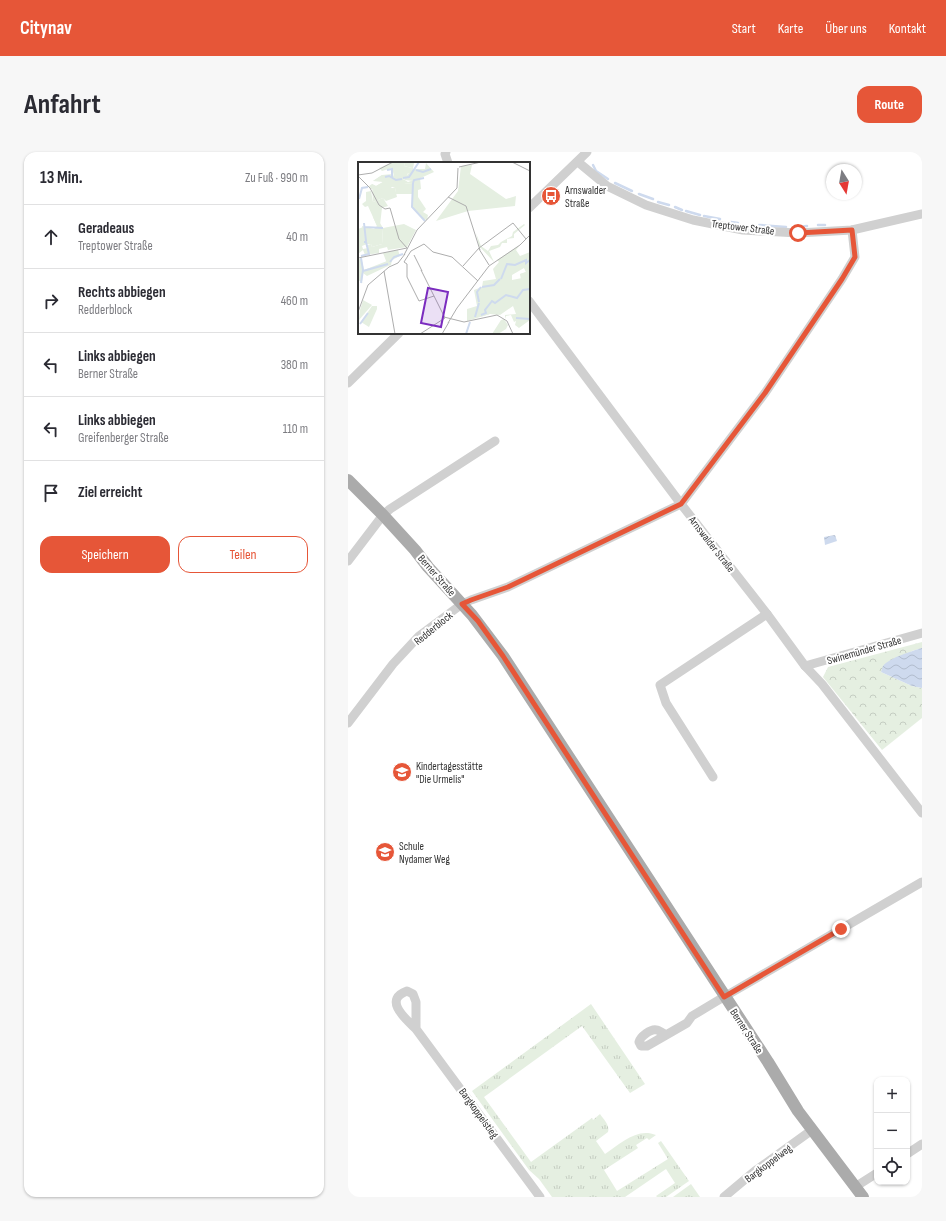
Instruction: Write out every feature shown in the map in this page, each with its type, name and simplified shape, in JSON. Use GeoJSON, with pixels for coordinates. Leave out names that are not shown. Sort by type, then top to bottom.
{"type":"FeatureCollection","features":[{"type":"Feature","properties":{"kind":"main road","name":"Berner Straße"},"geometry":{"type":"LineString","coordinates":[[348,480],[383,515],[462,604],[481,626],[503,656],[724,997],[768,1062],[798,1111],[863,1197]]}},
{"type":"Feature","properties":{"kind":"street"},"geometry":{"type":"LineString","coordinates":[[446,152],[445,154],[448,162]]}},
{"type":"Feature","properties":{"kind":"street"},"geometry":{"type":"LineString","coordinates":[[530,207],[587,152]]}},
{"type":"Feature","properties":{"kind":"street","name":"Treptower Straße"},"geometry":{"type":"LineString","coordinates":[[578,162],[607,186],[646,204],[693,220],[743,230],[798,233],[852,230],[922,214]]}},
{"type":"Feature","properties":{"kind":"street","name":"Redderblock"},"geometry":{"type":"LineString","coordinates":[[348,723],[393,664],[419,636],[462,604],[508,587],[681,504],[765,393],[842,279],[855,257],[852,230]]}},
{"type":"Feature","properties":{"kind":"street","name":"Arnswalder Straße"},"geometry":{"type":"LineString","coordinates":[[530,302],[805,666],[822,684],[922,813]]}},
{"type":"Feature","properties":{"kind":"street"},"geometry":{"type":"LineString","coordinates":[[348,383],[398,334]]}},
{"type":"Feature","properties":{"kind":"street"},"geometry":{"type":"LineString","coordinates":[[348,561],[383,515],[390,509],[495,441]]}},
{"type":"Feature","properties":{"kind":"street"},"geometry":{"type":"LineString","coordinates":[[712,777],[666,704],[660,685],[767,614]]}},
{"type":"Feature","properties":{"kind":"street","name":"Swinemünder Straße"},"geometry":{"type":"LineString","coordinates":[[805,666],[922,633]]}},
{"type":"Feature","properties":{"kind":"street"},"geometry":{"type":"LineString","coordinates":[[666,1036],[688,1023],[692,1016],[922,882]]}},
{"type":"Feature","properties":{"kind":"street","name":"Bargkoppelstieg"},"geometry":{"type":"LineString","coordinates":[[416,1029],[540,1197]]}},
{"type":"Feature","properties":{"kind":"street","name":"Bargkoppelweg"},"geometry":{"type":"LineString","coordinates":[[724,1197],[755,1171],[812,1130]]}},
{"type":"Feature","properties":{"kind":"street"},"geometry":{"type":"LineString","coordinates":[[910,1152],[922,1144]]}},
{"type":"Feature","properties":{"kind":"street"},"geometry":{"type":"LineString","coordinates":[[855,1187],[874,1175]]}},
{"type":"Feature","properties":{"kind":"green space"},"geometry":{"type":"Polygon","coordinates":[[[922,642],[922,648],[912,651],[881,672],[912,686],[922,688],[922,718],[882,750],[823,677],[828,667],[922,642]]]}},
{"type":"Feature","properties":{"kind":"green space"},"geometry":{"type":"Polygon","coordinates":[[[591,1004],[645,1084],[630,1093],[582,1026],[484,1097],[531,1162],[592,1118],[593,1120],[600,1114],[608,1127],[608,1132],[596,1141],[605,1154],[623,1141],[635,1135],[649,1133],[656,1135],[649,1140],[647,1138],[636,1145],[638,1148],[604,1170],[617,1191],[668,1159],[658,1143],[661,1141],[689,1181],[666,1197],[656,1196],[675,1183],[666,1169],[625,1197],[552,1197],[539,1179],[529,1170],[472,1091],[591,1004]]]}},
{"type":"Feature","properties":{"kind":"green space"},"geometry":{"type":"Polygon","coordinates":[[[691,1184],[700,1197],[673,1197],[691,1184]]]}},
{"type":"Feature","properties":{"kind":"water"},"geometry":{"type":"Polygon","coordinates":[[[835,535],[837,541],[825,545],[824,537],[835,535]]]}},
{"type":"Feature","properties":{"kind":"water"},"geometry":{"type":"Polygon","coordinates":[[[922,648],[922,688],[912,686],[881,672],[883,666],[890,660],[922,648]]]}},
{"type":"Feature","properties":{"kind":"waterway"},"geometry":{"type":"LineString","coordinates":[[593,165],[596,171],[608,179]]}},
{"type":"Feature","properties":{"kind":"waterway"},"geometry":{"type":"LineString","coordinates":[[615,183],[632,191]]}},
{"type":"Feature","properties":{"kind":"waterway"},"geometry":{"type":"LineString","coordinates":[[639,194],[653,199]]}},
{"type":"Feature","properties":{"kind":"waterway"},"geometry":{"type":"LineString","coordinates":[[658,202],[669,205]]}},
{"type":"Feature","properties":{"kind":"waterway"},"geometry":{"type":"LineString","coordinates":[[675,207],[682,210]]}},
{"type":"Feature","properties":{"kind":"waterway"},"geometry":{"type":"LineString","coordinates":[[686,211],[700,215]]}},
{"type":"Feature","properties":{"kind":"waterway"},"geometry":{"type":"LineString","coordinates":[[704,216],[720,219]]}},
{"type":"Feature","properties":{"kind":"waterway"},"geometry":{"type":"LineString","coordinates":[[731,222],[738,223]]}},
{"type":"Feature","properties":{"kind":"waterway"},"geometry":{"type":"LineString","coordinates":[[759,225],[786,227]]}},
{"type":"Feature","properties":{"kind":"waterway"},"geometry":{"type":"LineString","coordinates":[[818,225],[825,225]]}},
{"type":"Feature","properties":{"kind":"waterway"},"geometry":{"type":"LineString","coordinates":[[796,227],[807,226]]}},
{"type":"Feature","properties":{"kind":"place","name":"Arnswalder Straße"},"geometry":{"type":"Point","coordinates":[551,196]}},
{"type":"Feature","properties":{"kind":"place","name":"Kindertagesstätte \"Die Urmelis\""},"geometry":{"type":"Point","coordinates":[402,772]}},
{"type":"Feature","properties":{"kind":"place","name":"Schule Nydamer Weg"},"geometry":{"type":"Point","coordinates":[385,852]}},
{"type":"Feature","properties":{"kind":"route"},"geometry":{"type":"LineString","coordinates":[[798,233],[852,230],[855,257],[842,279],[765,393],[681,504],[508,587],[462,604],[478,621],[503,656],[724,997],[841,929]]}}]}
